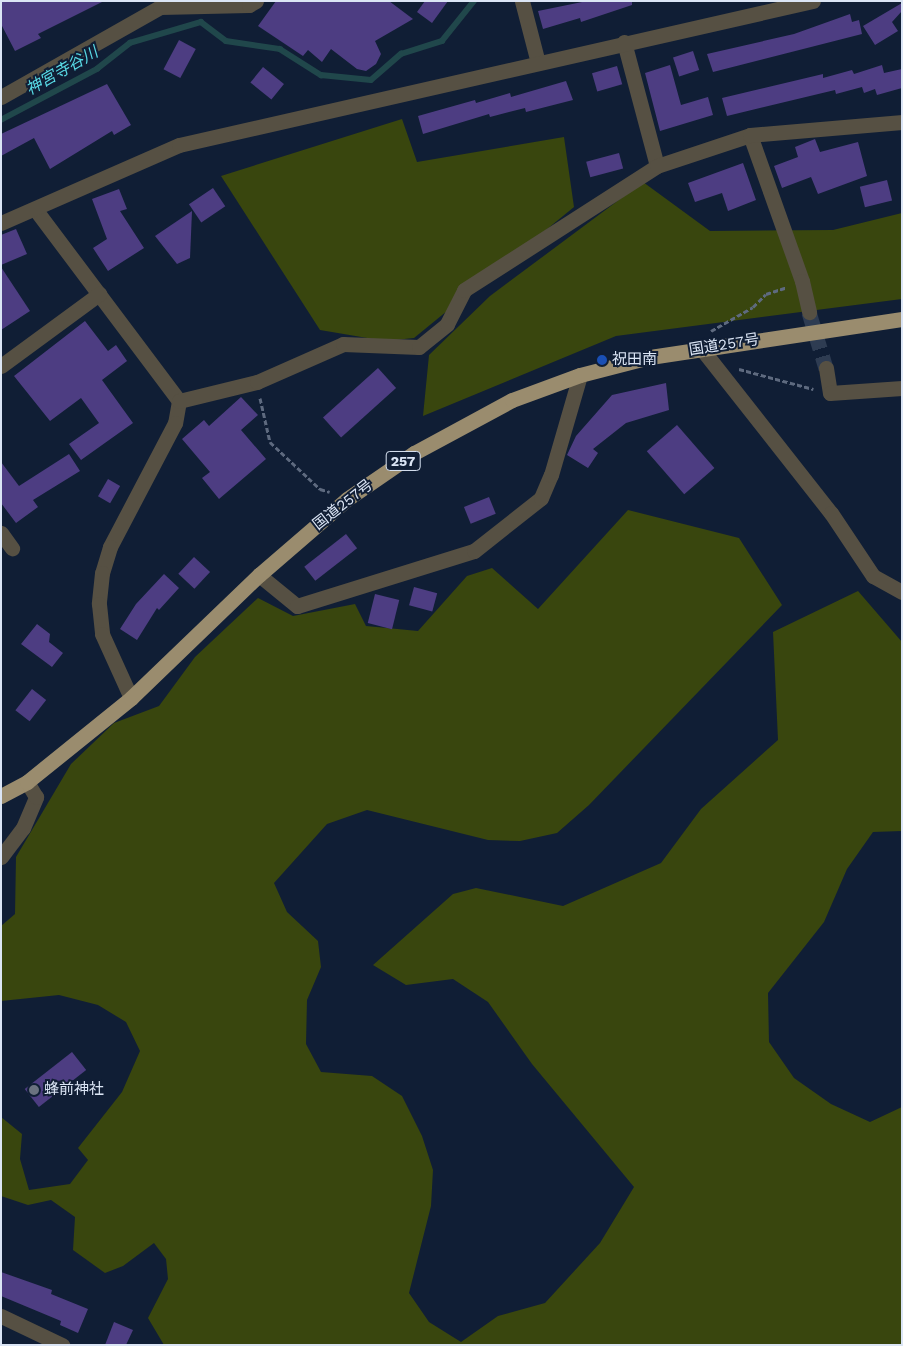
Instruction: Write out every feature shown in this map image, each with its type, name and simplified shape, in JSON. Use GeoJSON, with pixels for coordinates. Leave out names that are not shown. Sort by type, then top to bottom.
{"type":"FeatureCollection","features":[{"type":"Feature","properties":{"kind":"highway","name":"国道257号"},"geometry":{"type":"LineString","coordinates":[[1,796],[27,782],[131,698],[259,575],[347,499],[414,453],[512,400],[580,375],[702,342],[902,319]]}},
{"type":"Feature","properties":{"kind":"street"},"geometry":{"type":"LineString","coordinates":[[1,98],[160,7],[249,5],[256,1]]}},
{"type":"Feature","properties":{"kind":"street"},"geometry":{"type":"LineString","coordinates":[[522,1],[538,63]]}},
{"type":"Feature","properties":{"kind":"street"},"geometry":{"type":"LineString","coordinates":[[1,223],[179,145],[624,42],[813,1]]}},
{"type":"Feature","properties":{"kind":"street"},"geometry":{"type":"LineString","coordinates":[[624,42],[657,166]]}},
{"type":"Feature","properties":{"kind":"street"},"geometry":{"type":"LineString","coordinates":[[179,401],[257,382],[343,344],[419,347],[447,324],[464,290],[657,166],[750,135],[902,122]]}},
{"type":"Feature","properties":{"kind":"street"},"geometry":{"type":"LineString","coordinates":[[750,135],[802,282],[809,312]]}},
{"type":"Feature","properties":{"kind":"street"},"geometry":{"type":"LineString","coordinates":[[35,209],[179,401],[176,423],[110,546],[102,573],[99,604],[102,634],[131,698]]}},
{"type":"Feature","properties":{"kind":"street"},"geometry":{"type":"LineString","coordinates":[[1,366],[99,294]]}},
{"type":"Feature","properties":{"kind":"street"},"geometry":{"type":"LineString","coordinates":[[702,342],[711,361],[830,513],[873,576],[902,592]]}},
{"type":"Feature","properties":{"kind":"street"},"geometry":{"type":"LineString","coordinates":[[826,368],[830,393],[902,388]]}},
{"type":"Feature","properties":{"kind":"street"},"geometry":{"type":"LineString","coordinates":[[259,575],[297,606],[474,551],[540,498],[551,476],[580,375]]}},
{"type":"Feature","properties":{"kind":"street"},"geometry":{"type":"LineString","coordinates":[[1,533],[12,548]]}},
{"type":"Feature","properties":{"kind":"street"},"geometry":{"type":"LineString","coordinates":[[1,857],[23,828],[36,797],[27,782]]}},
{"type":"Feature","properties":{"kind":"street"},"geometry":{"type":"LineString","coordinates":[[1,1316],[62,1345]]}},
{"type":"Feature","properties":{"kind":"path"},"geometry":{"type":"LineString","coordinates":[[702,342],[753,307],[766,294],[802,282]]}},
{"type":"Feature","properties":{"kind":"path"},"geometry":{"type":"LineString","coordinates":[[711,361],[830,393]]}},
{"type":"Feature","properties":{"kind":"path"},"geometry":{"type":"LineString","coordinates":[[257,382],[270,442],[320,489],[347,499]]}},
{"type":"Feature","properties":{"kind":"green space"},"geometry":{"type":"Polygon","coordinates":[[[402,119],[417,162],[564,137],[574,207],[414,338],[385,341],[320,330],[221,176],[402,119]]]}},
{"type":"Feature","properties":{"kind":"green space"},"geometry":{"type":"Polygon","coordinates":[[[643,182],[710,231],[833,230],[902,213],[902,299],[616,336],[423,416],[429,355],[490,296],[643,182]]]}},
{"type":"Feature","properties":{"kind":"green space"},"geometry":{"type":"Polygon","coordinates":[[[628,510],[739,538],[782,605],[589,805],[557,833],[520,841],[488,840],[367,810],[327,824],[274,883],[287,912],[318,941],[321,967],[307,1000],[306,1044],[321,1072],[372,1076],[402,1096],[422,1136],[433,1170],[431,1206],[409,1293],[429,1322],[461,1342],[498,1316],[545,1303],[600,1243],[634,1187],[532,1064],[488,1002],[453,979],[406,985],[373,965],[453,894],[476,888],[563,906],[661,863],[701,809],[778,740],[773,632],[858,591],[902,642],[902,831],[873,832],[847,869],[824,922],[768,993],[769,1042],[794,1078],[831,1104],[870,1122],[902,1107],[902,1345],[164,1345],[148,1318],[168,1279],[166,1259],[154,1243],[123,1266],[105,1273],[73,1250],[75,1217],[51,1200],[28,1205],[1,1196],[1,1117],[22,1134],[20,1159],[29,1190],[70,1184],[88,1160],[78,1148],[122,1092],[140,1051],[126,1022],[98,1005],[59,995],[1,1001],[1,926],[15,914],[16,857],[71,764],[114,723],[159,706],[195,657],[258,598],[293,616],[355,604],[366,626],[418,631],[467,576],[492,568],[538,609],[628,510]]]}},
{"type":"Feature","properties":{"kind":"building"},"geometry":{"type":"Polygon","coordinates":[[[1,1],[104,1],[38,34],[41,38],[15,51],[1,24],[1,1]]]}},
{"type":"Feature","properties":{"kind":"building"},"geometry":{"type":"Polygon","coordinates":[[[276,1],[389,1],[413,19],[375,41],[381,54],[376,64],[366,71],[357,69],[331,49],[322,62],[308,50],[303,56],[258,26],[276,1]]]}},
{"type":"Feature","properties":{"kind":"building"},"geometry":{"type":"Polygon","coordinates":[[[425,1],[448,1],[432,23],[417,12],[425,1]]]}},
{"type":"Feature","properties":{"kind":"building"},"geometry":{"type":"Polygon","coordinates":[[[587,1],[632,1],[632,5],[581,22],[580,18],[543,29],[538,11],[587,1]]]}},
{"type":"Feature","properties":{"kind":"building"},"geometry":{"type":"Polygon","coordinates":[[[902,3],[902,11],[892,22],[898,31],[875,45],[863,26],[902,3]]]}},
{"type":"Feature","properties":{"kind":"building"},"geometry":{"type":"Polygon","coordinates":[[[850,14],[852,22],[859,20],[862,34],[713,72],[707,54],[794,34],[850,14]]]}},
{"type":"Feature","properties":{"kind":"building"},"geometry":{"type":"Polygon","coordinates":[[[179,40],[196,49],[180,78],[164,69],[179,40]]]}},
{"type":"Feature","properties":{"kind":"building"},"geometry":{"type":"Polygon","coordinates":[[[693,51],[699,70],[679,77],[673,57],[693,51]]]}},
{"type":"Feature","properties":{"kind":"building"},"geometry":{"type":"Polygon","coordinates":[[[670,65],[681,105],[708,97],[713,115],[660,131],[645,73],[670,65]]]}},
{"type":"Feature","properties":{"kind":"building"},"geometry":{"type":"Polygon","coordinates":[[[882,65],[884,73],[902,69],[902,88],[877,95],[875,89],[864,93],[862,87],[836,94],[835,90],[727,116],[722,98],[823,74],[823,78],[852,70],[854,74],[882,65]]]}},
{"type":"Feature","properties":{"kind":"building"},"geometry":{"type":"Polygon","coordinates":[[[617,66],[622,84],[597,91],[592,73],[617,66]]]}},
{"type":"Feature","properties":{"kind":"building"},"geometry":{"type":"Polygon","coordinates":[[[263,67],[284,84],[271,100],[250,83],[263,67]]]}},
{"type":"Feature","properties":{"kind":"building"},"geometry":{"type":"Polygon","coordinates":[[[566,81],[573,100],[526,112],[525,108],[490,117],[489,114],[423,134],[418,116],[475,100],[476,103],[510,93],[511,97],[566,81]]]}},
{"type":"Feature","properties":{"kind":"building"},"geometry":{"type":"Polygon","coordinates":[[[107,84],[131,125],[114,135],[112,131],[50,169],[34,138],[1,156],[1,134],[107,84]]]}},
{"type":"Feature","properties":{"kind":"building"},"geometry":{"type":"Polygon","coordinates":[[[815,139],[820,152],[858,142],[867,176],[818,194],[811,177],[782,188],[774,166],[798,157],[795,147],[815,139]]]}},
{"type":"Feature","properties":{"kind":"building"},"geometry":{"type":"Polygon","coordinates":[[[619,153],[623,168],[590,177],[586,162],[619,153]]]}},
{"type":"Feature","properties":{"kind":"building"},"geometry":{"type":"Polygon","coordinates":[[[743,163],[756,200],[728,211],[722,193],[695,202],[688,183],[743,163]]]}},
{"type":"Feature","properties":{"kind":"building"},"geometry":{"type":"Polygon","coordinates":[[[887,180],[892,200],[865,207],[860,187],[887,180]]]}},
{"type":"Feature","properties":{"kind":"building"},"geometry":{"type":"Polygon","coordinates":[[[213,188],[225,206],[201,222],[189,204],[213,188]]]}},
{"type":"Feature","properties":{"kind":"building"},"geometry":{"type":"Polygon","coordinates":[[[119,189],[127,209],[120,211],[144,248],[108,271],[93,248],[107,239],[92,199],[119,189]]]}},
{"type":"Feature","properties":{"kind":"building"},"geometry":{"type":"Polygon","coordinates":[[[192,211],[190,258],[177,264],[155,236],[192,211]]]}},
{"type":"Feature","properties":{"kind":"building"},"geometry":{"type":"Polygon","coordinates":[[[16,229],[27,254],[1,265],[1,235],[16,229]]]}},
{"type":"Feature","properties":{"kind":"building"},"geometry":{"type":"Polygon","coordinates":[[[1,267],[30,311],[1,330],[1,267]]]}},
{"type":"Feature","properties":{"kind":"building"},"geometry":{"type":"Polygon","coordinates":[[[85,321],[108,351],[116,345],[127,361],[102,380],[133,423],[81,460],[69,444],[99,423],[81,398],[50,421],[14,376],[85,321]]]}},
{"type":"Feature","properties":{"kind":"building"},"geometry":{"type":"Polygon","coordinates":[[[378,368],[396,388],[341,438],[323,418],[378,368]]]}},
{"type":"Feature","properties":{"kind":"building"},"geometry":{"type":"Polygon","coordinates":[[[666,383],[669,410],[626,423],[593,449],[598,453],[588,468],[567,455],[576,436],[612,395],[666,383]]]}},
{"type":"Feature","properties":{"kind":"building"},"geometry":{"type":"Polygon","coordinates":[[[241,397],[258,415],[241,430],[266,459],[219,499],[202,478],[210,472],[182,439],[204,420],[209,426],[241,397]]]}},
{"type":"Feature","properties":{"kind":"building"},"geometry":{"type":"Polygon","coordinates":[[[677,425],[714,468],[684,494],[647,451],[677,425]]]}},
{"type":"Feature","properties":{"kind":"building"},"geometry":{"type":"Polygon","coordinates":[[[69,454],[80,471],[33,500],[38,507],[16,523],[1,503],[1,462],[19,486],[69,454]]]}},
{"type":"Feature","properties":{"kind":"building"},"geometry":{"type":"Polygon","coordinates":[[[108,479],[120,486],[110,503],[98,496],[108,479]]]}},
{"type":"Feature","properties":{"kind":"building"},"geometry":{"type":"Polygon","coordinates":[[[489,497],[496,514],[471,524],[464,507],[489,497]]]}},
{"type":"Feature","properties":{"kind":"building"},"geometry":{"type":"Polygon","coordinates":[[[346,534],[357,548],[315,581],[304,567],[346,534]]]}},
{"type":"Feature","properties":{"kind":"building"},"geometry":{"type":"Polygon","coordinates":[[[194,557],[210,572],[194,589],[178,574],[194,557]]]}},
{"type":"Feature","properties":{"kind":"building"},"geometry":{"type":"Polygon","coordinates":[[[164,574],[179,588],[159,610],[157,608],[137,640],[120,629],[136,604],[164,574]]]}},
{"type":"Feature","properties":{"kind":"building"},"geometry":{"type":"Polygon","coordinates":[[[414,587],[437,593],[432,612],[409,605],[414,587]]]}},
{"type":"Feature","properties":{"kind":"building"},"geometry":{"type":"Polygon","coordinates":[[[375,594],[399,600],[392,629],[368,623],[375,594]]]}},
{"type":"Feature","properties":{"kind":"building"},"geometry":{"type":"Polygon","coordinates":[[[37,624],[50,634],[49,642],[63,653],[52,667],[21,644],[37,624]]]}},
{"type":"Feature","properties":{"kind":"building"},"geometry":{"type":"Polygon","coordinates":[[[32,689],[46,700],[30,721],[15,710],[32,689]]]}},
{"type":"Feature","properties":{"kind":"building"},"geometry":{"type":"Polygon","coordinates":[[[72,1052],[86,1070],[39,1107],[25,1089],[72,1052]]]}},
{"type":"Feature","properties":{"kind":"building"},"geometry":{"type":"Polygon","coordinates":[[[1,1272],[52,1290],[51,1294],[88,1309],[78,1333],[60,1325],[61,1321],[1,1296],[1,1272]]]}},
{"type":"Feature","properties":{"kind":"building"},"geometry":{"type":"Polygon","coordinates":[[[114,1322],[133,1330],[126,1345],[105,1345],[114,1322]]]}},
{"type":"Feature","properties":{"kind":"waterway","name":"神宮寺谷川"},"geometry":{"type":"LineString","coordinates":[[1,120],[97,69],[130,43],[201,22],[226,41],[280,49],[321,75],[371,80],[401,54],[442,41],[474,1]]}},
{"type":"Feature","properties":{"kind":"tunnel"},"geometry":{"type":"LineString","coordinates":[[809,312],[826,368]]}},
{"type":"Feature","properties":{"kind":"place","name":"祝田南"},"geometry":{"type":"Point","coordinates":[602,360]}},
{"type":"Feature","properties":{"kind":"place","name":"蜂前神社"},"geometry":{"type":"Point","coordinates":[34,1090]}}]}
